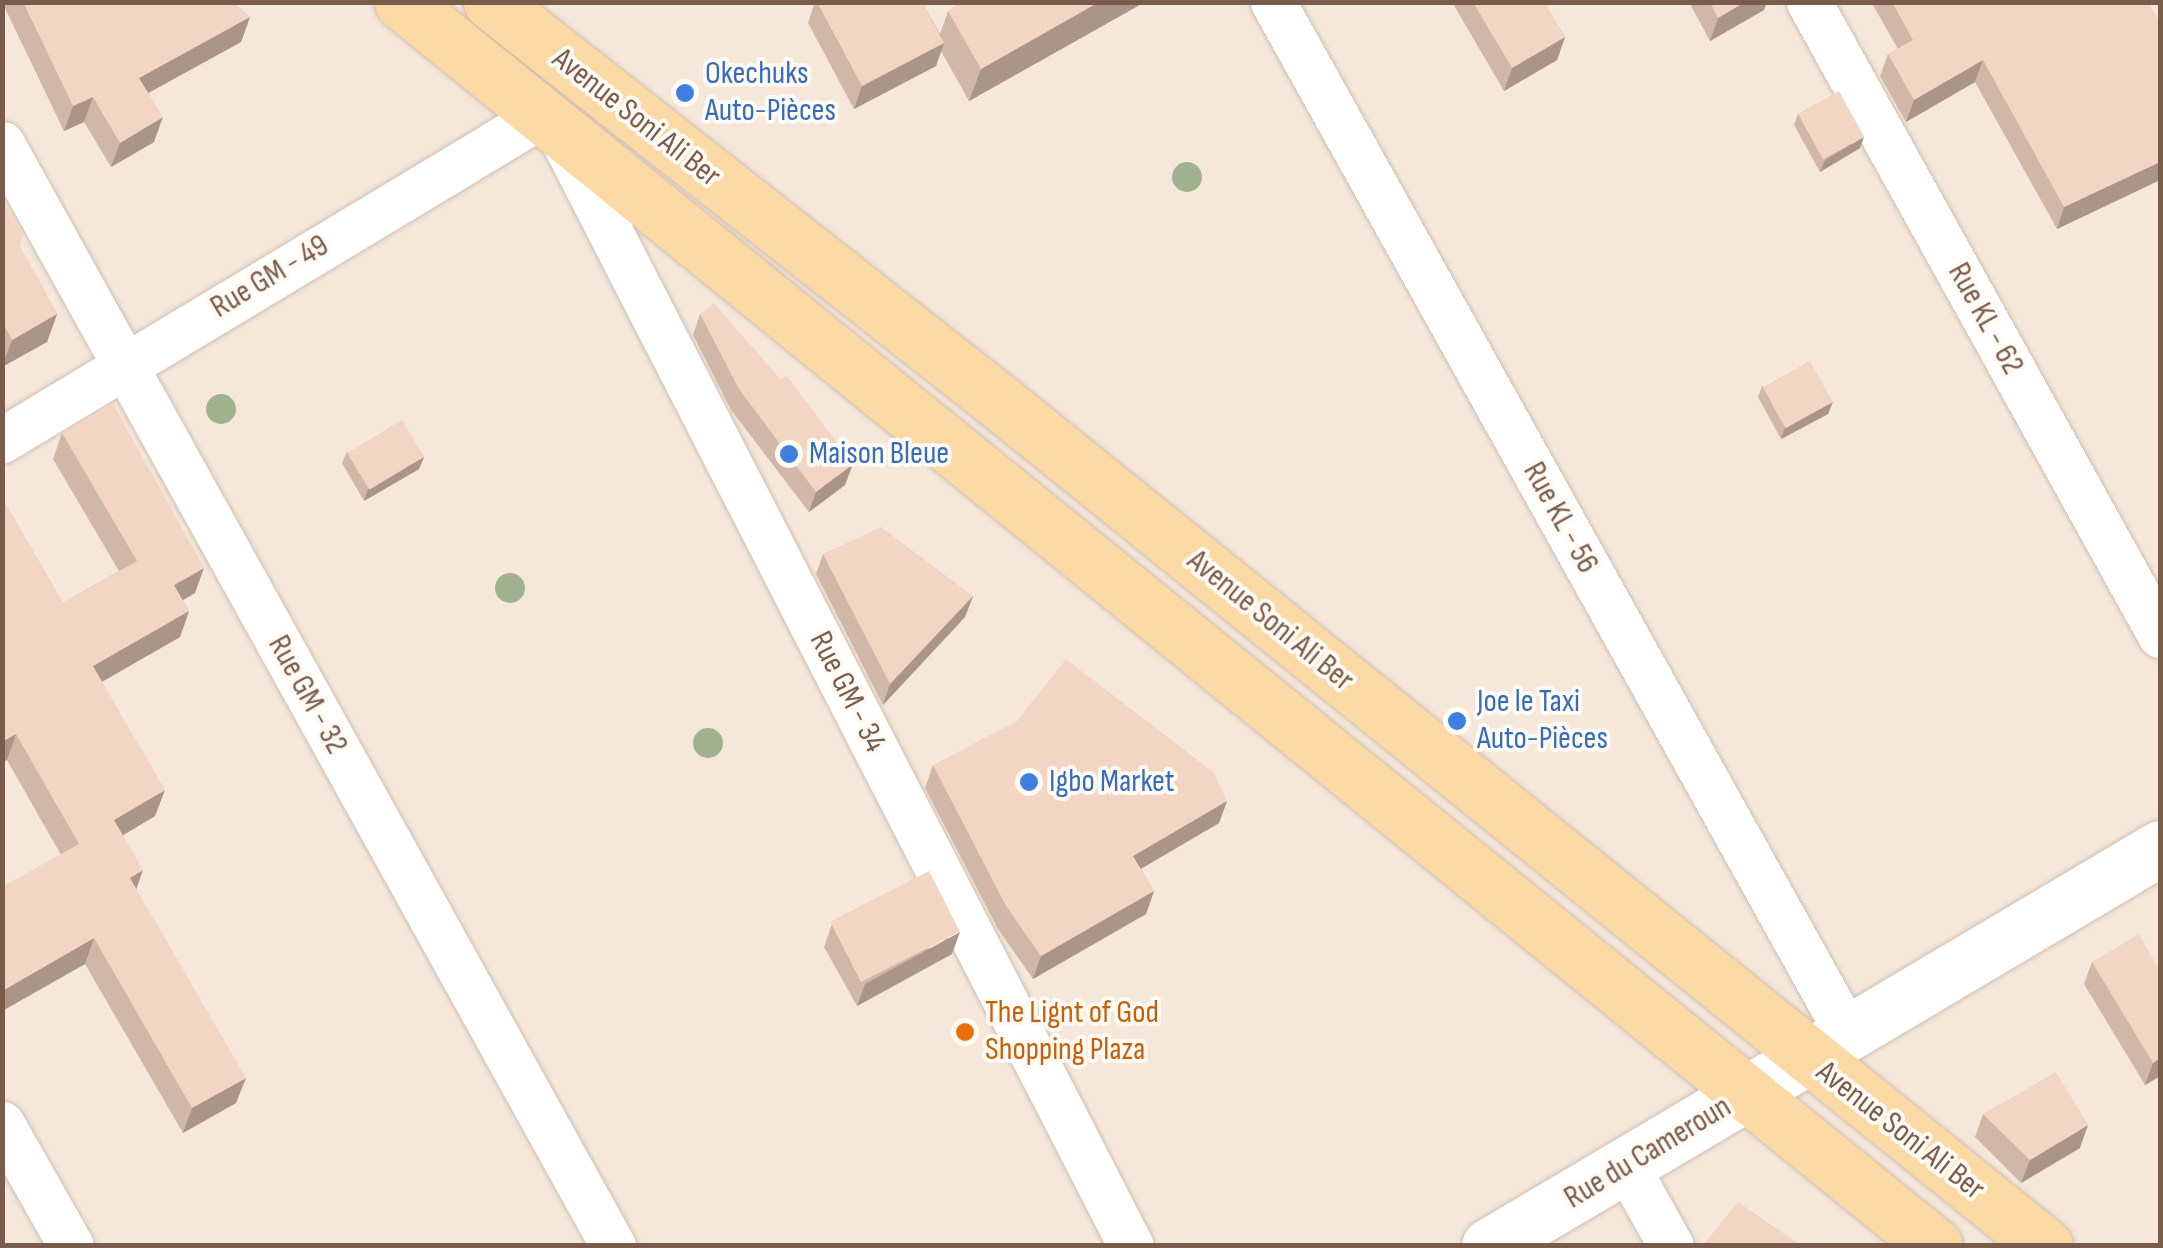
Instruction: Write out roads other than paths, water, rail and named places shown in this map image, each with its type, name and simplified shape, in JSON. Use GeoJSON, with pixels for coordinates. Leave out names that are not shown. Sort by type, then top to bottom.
{"type":"FeatureCollection","features":[{"type":"Feature","properties":{"kind":"main road","name":"Avenue Soni Ali Ber"},"geometry":{"type":"LineString","coordinates":[[402,2],[550,128],[1935,1246]]}},
{"type":"Feature","properties":{"kind":"main road","name":"Avenue Soni Ali Ber"},"geometry":{"type":"LineString","coordinates":[[490,2],[1826,1045],[2046,1246]]}},
{"type":"Feature","properties":{"kind":"street","name":"Rue KL - 56"},"geometry":{"type":"LineString","coordinates":[[1273,2],[1826,1045]]}},
{"type":"Feature","properties":{"kind":"street","name":"Rue KL - 62"},"geometry":{"type":"LineString","coordinates":[[1809,2],[2160,635]]}},
{"type":"Feature","properties":{"kind":"street","name":"Rue GM - 49"},"geometry":{"type":"LineString","coordinates":[[2,440],[126,363],[550,128]]}},
{"type":"Feature","properties":{"kind":"street","name":"Rue GM - 34"},"geometry":{"type":"LineString","coordinates":[[550,128],[1131,1246]]}},
{"type":"Feature","properties":{"kind":"street","name":"Rue GM - 32"},"geometry":{"type":"LineString","coordinates":[[2,144],[614,1246]]}},
{"type":"Feature","properties":{"kind":"street","name":"Rue du Cameroun"},"geometry":{"type":"LineString","coordinates":[[1489,1246],[1628,1168],[1826,1045],[2160,848]]}},
{"type":"Feature","properties":{"kind":"street"},"geometry":{"type":"LineString","coordinates":[[2,1124],[71,1246]]}},
{"type":"Feature","properties":{"kind":"street"},"geometry":{"type":"LineString","coordinates":[[1628,1168],[1672,1246]]}},
{"type":"Feature","properties":{"kind":"place","name":"Okechuks Auto-Pièces"},"geometry":{"type":"Point","coordinates":[685,93]}},
{"type":"Feature","properties":{"kind":"place","name":"Maison Bleue"},"geometry":{"type":"Point","coordinates":[789,454]}},
{"type":"Feature","properties":{"kind":"place","name":"Joe le Taxi Auto-Pièces"},"geometry":{"type":"Point","coordinates":[1457,721]}},
{"type":"Feature","properties":{"kind":"place","name":"Igbo Market"},"geometry":{"type":"Point","coordinates":[1029,782]}},
{"type":"Feature","properties":{"kind":"place","name":"The Lignt of God Shopping Plaza"},"geometry":{"type":"Point","coordinates":[965,1032]}}]}
